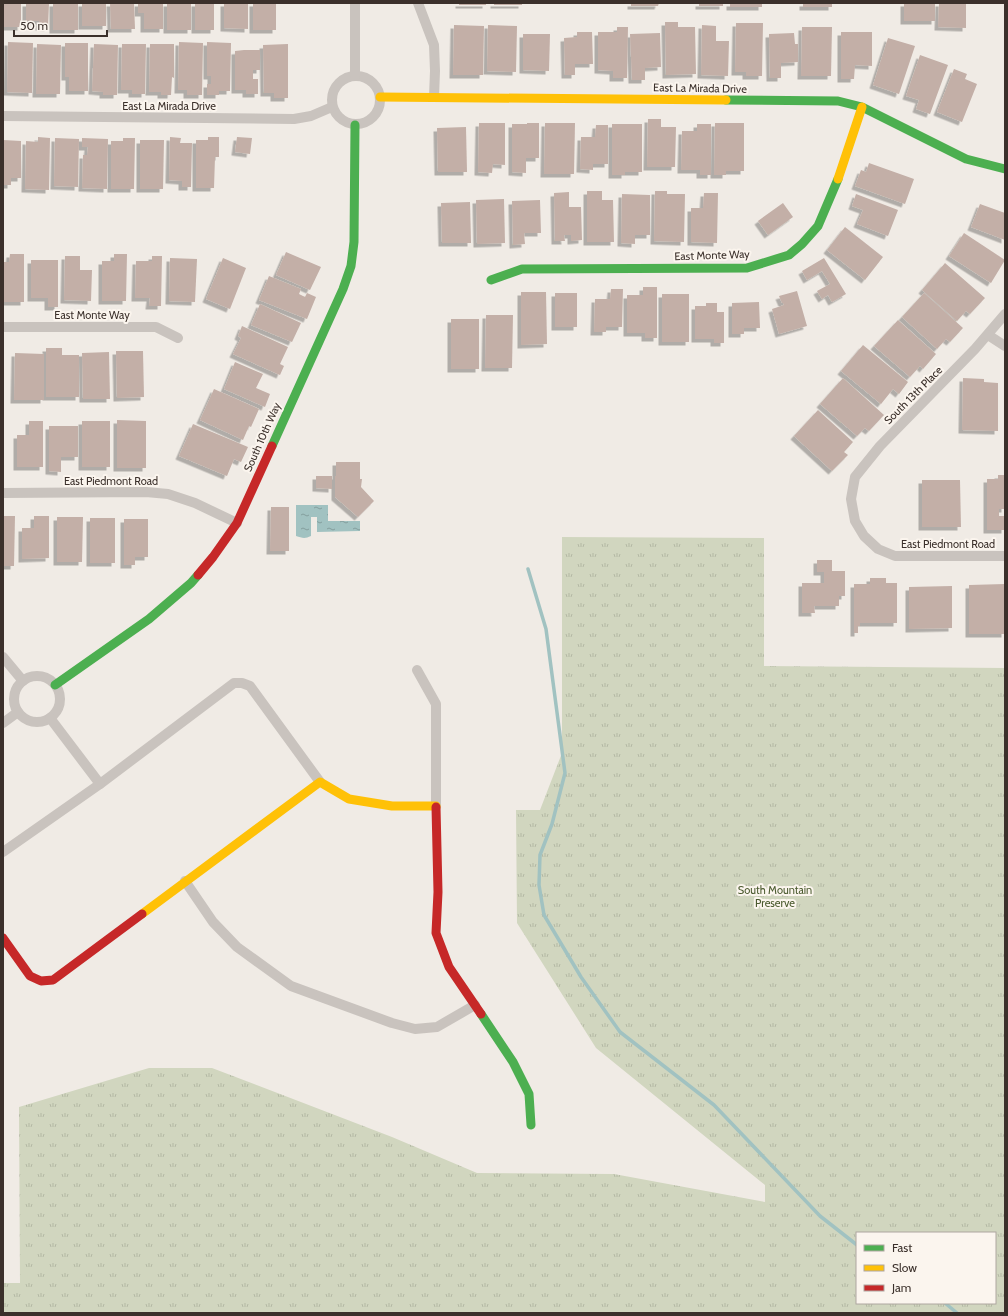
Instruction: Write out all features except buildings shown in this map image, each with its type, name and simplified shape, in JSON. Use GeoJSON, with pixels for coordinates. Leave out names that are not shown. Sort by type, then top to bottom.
{"type":"FeatureCollection","features":[{"type":"Feature","properties":{"kind":"street"},"geometry":{"type":"LineString","coordinates":[[355,3],[355,76]]}},
{"type":"Feature","properties":{"kind":"street"},"geometry":{"type":"LineString","coordinates":[[418,3],[434,45],[434,97]]}},
{"type":"Feature","properties":{"kind":"street"},"geometry":{"type":"LineString","coordinates":[[355,76],[368,79],[374,84],[380,97],[378,110],[374,116],[362,124],[355,125],[338,118],[332,107],[331,100],[332,92],[341,80],[355,76]]}},
{"type":"Feature","properties":{"kind":"street","name":"East La Mirada Drive"},"geometry":{"type":"LineString","coordinates":[[380,97],[838,101],[862,107],[966,159],[1005,169]]}},
{"type":"Feature","properties":{"kind":"street","name":"East La Mirada Drive"},"geometry":{"type":"LineString","coordinates":[[3,116],[294,119],[310,116],[332,107]]}},
{"type":"Feature","properties":{"kind":"street","name":"East Monte Way"},"geometry":{"type":"LineString","coordinates":[[492,280],[522,269],[746,268],[789,255],[802,244],[818,226],[833,192],[862,107]]}},
{"type":"Feature","properties":{"kind":"street","name":"South 10th Way"},"geometry":{"type":"LineString","coordinates":[[55,685],[149,619],[191,583],[237,523],[343,289],[351,266],[354,242],[355,125]]}},
{"type":"Feature","properties":{"kind":"street","name":"South 13th Place"},"geometry":{"type":"LineString","coordinates":[[851,499],[855,477],[880,446],[988,335],[1005,314]]}},
{"type":"Feature","properties":{"kind":"street","name":"East Monte Way"},"geometry":{"type":"LineString","coordinates":[[3,327],[156,327],[178,338]]}},
{"type":"Feature","properties":{"kind":"street"},"geometry":{"type":"LineString","coordinates":[[988,335],[1005,346]]}},
{"type":"Feature","properties":{"kind":"street","name":"East Piedmont Road"},"geometry":{"type":"LineString","coordinates":[[3,493],[146,492],[168,494],[195,503],[237,523]]}},
{"type":"Feature","properties":{"kind":"street","name":"East Piedmont Road"},"geometry":{"type":"LineString","coordinates":[[851,499],[855,521],[864,536],[878,549],[895,556],[1005,556]]}},
{"type":"Feature","properties":{"kind":"street"},"geometry":{"type":"LineString","coordinates":[[3,657],[23,681]]}},
{"type":"Feature","properties":{"kind":"street"},"geometry":{"type":"LineString","coordinates":[[418,670],[436,704],[438,892],[436,933],[449,967],[513,1062],[529,1094],[531,1125]]}},
{"type":"Feature","properties":{"kind":"street"},"geometry":{"type":"LineString","coordinates":[[36,677],[43,678],[55,685],[60,699],[56,712],[44,721],[30,721],[23,718],[15,706],[15,692],[18,686],[23,681],[36,677]]}},
{"type":"Feature","properties":{"kind":"street"},"geometry":{"type":"LineString","coordinates":[[3,852],[100,784],[234,684],[242,683],[250,686],[320,782],[349,799],[392,806],[436,806]]}},
{"type":"Feature","properties":{"kind":"street"},"geometry":{"type":"LineString","coordinates":[[3,723],[18,712]]}},
{"type":"Feature","properties":{"kind":"street"},"geometry":{"type":"LineString","coordinates":[[50,718],[100,784]]}},
{"type":"Feature","properties":{"kind":"street"},"geometry":{"type":"LineString","coordinates":[[3,938],[30,976],[41,981],[53,980],[320,782]]}},
{"type":"Feature","properties":{"kind":"street"},"geometry":{"type":"LineString","coordinates":[[185,881],[214,922],[237,947],[291,986],[385,1021],[414,1029],[437,1027],[475,1005]]}},
{"type":"Feature","properties":{"kind":"green space","name":"South Mountain Preserve"},"geometry":{"type":"Polygon","coordinates":[[[562,537],[764,538],[764,666],[1005,668],[1005,1313],[3,1313],[3,1283],[20,1283],[19,1107],[149,1068],[212,1068],[392,1137],[477,1173],[614,1174],[765,1202],[765,1185],[596,1048],[517,923],[516,810],[540,810],[562,753],[562,537]]]}},
{"type":"Feature","properties":{"kind":"water"},"geometry":{"type":"Polygon","coordinates":[[[296,505],[328,505],[328,521],[360,521],[360,531],[317,532],[317,517],[311,517],[311,536],[304,538],[296,536],[296,505]]]}},
{"type":"Feature","properties":{"kind":"waterway"},"geometry":{"type":"LineString","coordinates":[[528,569],[546,629],[565,773],[552,824],[540,855],[539,885],[544,915],[581,977],[620,1032],[714,1105],[820,1216],[856,1244]]}},
{"type":"Feature","properties":{"kind":"waterway"},"geometry":{"type":"LineString","coordinates":[[946,1304],[957,1313]]}},
{"type":"Feature","properties":{"kind":"traffic: fast"},"geometry":{"type":"LineString","coordinates":[[726,100],[838,101],[862,107],[966,159],[1005,169]]}},
{"type":"Feature","properties":{"kind":"traffic: fast"},"geometry":{"type":"LineString","coordinates":[[272,446],[343,289],[351,266],[354,242],[355,125]]}},
{"type":"Feature","properties":{"kind":"traffic: fast"},"geometry":{"type":"LineString","coordinates":[[491,280],[522,269],[747,268],[789,255],[802,244],[818,226],[838,179]]}},
{"type":"Feature","properties":{"kind":"traffic: fast"},"geometry":{"type":"LineString","coordinates":[[55,685],[149,619],[191,583],[198,575]]}},
{"type":"Feature","properties":{"kind":"traffic: fast"},"geometry":{"type":"LineString","coordinates":[[481,1014],[513,1062],[529,1094],[531,1125]]}},
{"type":"Feature","properties":{"kind":"traffic: slow"},"geometry":{"type":"LineString","coordinates":[[380,97],[726,100]]}},
{"type":"Feature","properties":{"kind":"traffic: slow"},"geometry":{"type":"LineString","coordinates":[[838,179],[862,107]]}},
{"type":"Feature","properties":{"kind":"traffic: slow"},"geometry":{"type":"LineString","coordinates":[[142,914],[320,782],[349,799],[392,806],[436,807]]}},
{"type":"Feature","properties":{"kind":"traffic: jam"},"geometry":{"type":"LineString","coordinates":[[198,575],[213,557],[237,523],[272,446]]}},
{"type":"Feature","properties":{"kind":"traffic: jam"},"geometry":{"type":"LineString","coordinates":[[436,807],[438,892],[436,933],[449,967],[481,1014]]}},
{"type":"Feature","properties":{"kind":"traffic: jam"},"geometry":{"type":"LineString","coordinates":[[3,938],[30,976],[41,981],[53,980],[142,914]]}}]}
